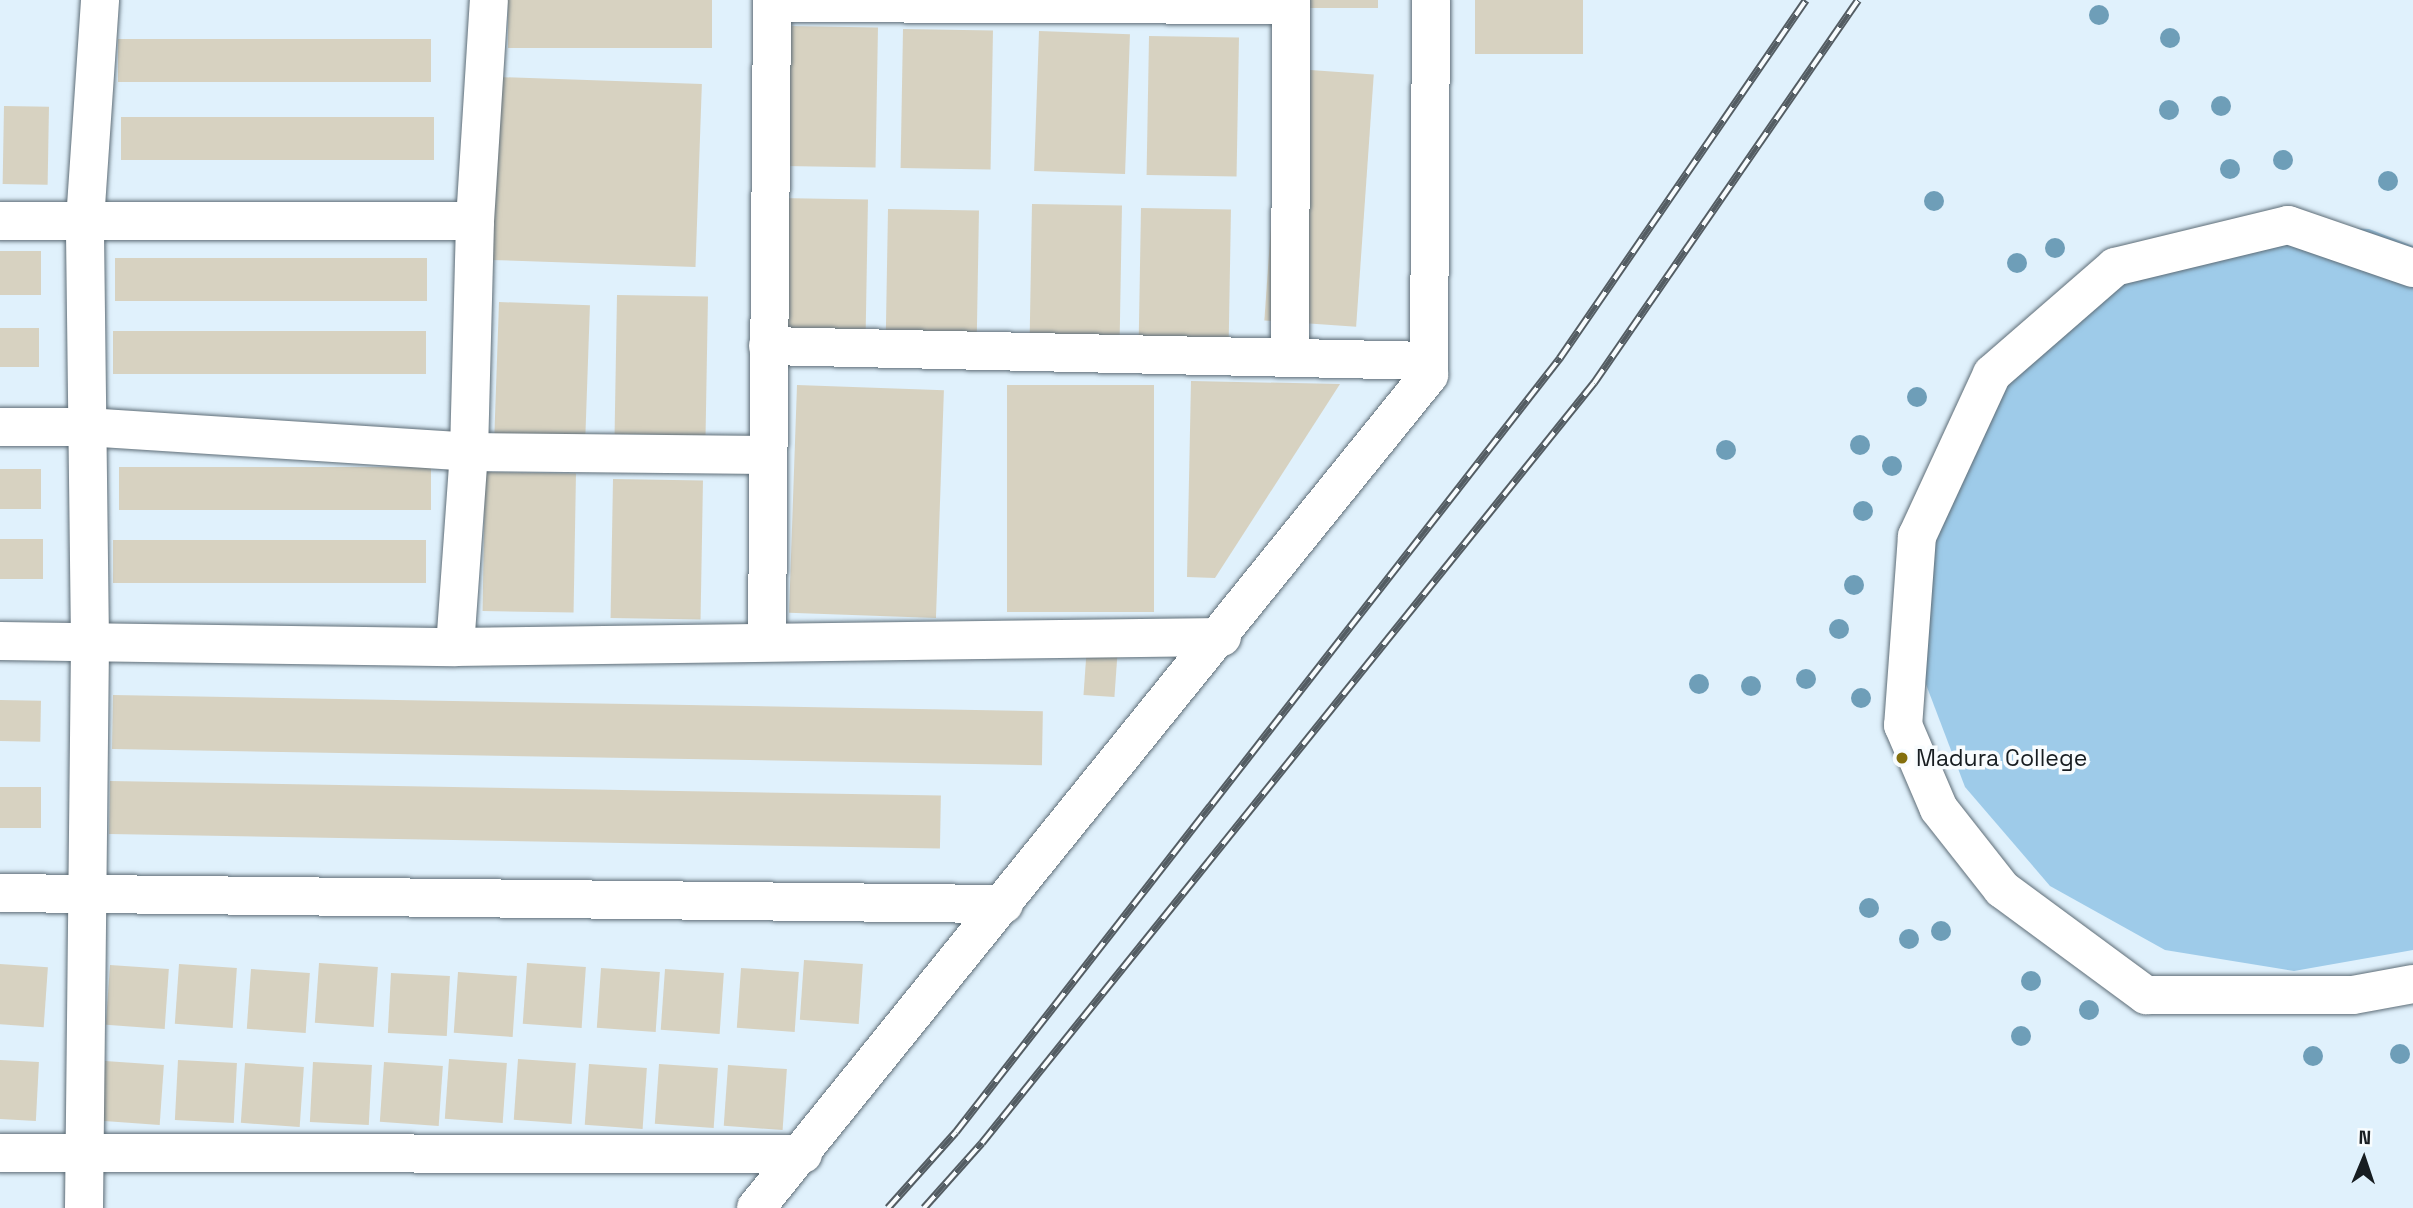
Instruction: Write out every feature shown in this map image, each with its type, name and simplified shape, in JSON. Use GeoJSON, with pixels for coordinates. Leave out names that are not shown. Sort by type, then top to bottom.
{"type":"FeatureCollection","features":[{"type":"Feature","properties":{"kind":"street"},"geometry":{"type":"LineString","coordinates":[[84,1208],[90,642],[85,220],[100,0]]}},
{"type":"Feature","properties":{"kind":"street"},"geometry":{"type":"LineString","coordinates":[[455,647],[469,452],[475,221],[489,0]]}},
{"type":"Feature","properties":{"kind":"street"},"geometry":{"type":"LineString","coordinates":[[757,1208],[1222,637],[1429,374],[1431,0]]}},
{"type":"Feature","properties":{"kind":"street"},"geometry":{"type":"LineString","coordinates":[[767,640],[772,2],[1291,3],[1290,358]]}},
{"type":"Feature","properties":{"kind":"street"},"geometry":{"type":"LineString","coordinates":[[0,221],[475,221]]}},
{"type":"Feature","properties":{"kind":"street"},"geometry":{"type":"LineString","coordinates":[[2413,268],[2288,225],[2115,267],[1992,374],[1917,536],[1903,725],[1939,809],[2002,890],[2147,995],[2353,995],[2413,984]]}},
{"type":"Feature","properties":{"kind":"street"},"geometry":{"type":"LineString","coordinates":[[768,346],[1429,361]]}},
{"type":"Feature","properties":{"kind":"street"},"geometry":{"type":"LineString","coordinates":[[0,427],[86,427],[469,452],[767,455]]}},
{"type":"Feature","properties":{"kind":"street"},"geometry":{"type":"LineString","coordinates":[[0,641],[455,647],[767,640],[1222,637]]}},
{"type":"Feature","properties":{"kind":"street"},"geometry":{"type":"LineString","coordinates":[[0,893],[1004,904]]}},
{"type":"Feature","properties":{"kind":"street"},"geometry":{"type":"LineString","coordinates":[[0,1153],[83,1151],[803,1154]]}},
{"type":"Feature","properties":{"kind":"shaded area"},"geometry":{"type":"Polygon","coordinates":[[[2249,223],[2369,229],[2413,246],[2413,950],[2294,971],[2165,950],[2050,886],[1965,787],[1919,666],[1917,536],[2034,320],[2249,223]]]}},
{"type":"Feature","properties":{"kind":"building"},"geometry":{"type":"Polygon","coordinates":[[[508,0],[712,0],[712,48],[508,48],[508,0]]]}},
{"type":"Feature","properties":{"kind":"building"},"geometry":{"type":"Polygon","coordinates":[[[1300,0],[1378,0],[1378,8],[1300,8],[1300,0]]]}},
{"type":"Feature","properties":{"kind":"building"},"geometry":{"type":"Polygon","coordinates":[[[1475,0],[1583,0],[1583,54],[1475,54],[1475,0]]]}},
{"type":"Feature","properties":{"kind":"building"},"geometry":{"type":"Polygon","coordinates":[[[787,26],[878,28],[876,168],[785,166],[787,26]]]}},
{"type":"Feature","properties":{"kind":"building"},"geometry":{"type":"Polygon","coordinates":[[[903,29],[993,31],[991,170],[901,168],[903,29]]]}},
{"type":"Feature","properties":{"kind":"building"},"geometry":{"type":"Polygon","coordinates":[[[1039,31],[1130,34],[1125,174],[1034,171],[1039,31]]]}},
{"type":"Feature","properties":{"kind":"building"},"geometry":{"type":"Polygon","coordinates":[[[1149,36],[1239,38],[1237,177],[1147,175],[1149,36]]]}},
{"type":"Feature","properties":{"kind":"building"},"geometry":{"type":"Polygon","coordinates":[[[118,39],[431,39],[431,82],[118,82],[118,39]]]}},
{"type":"Feature","properties":{"kind":"building"},"geometry":{"type":"Polygon","coordinates":[[[1282,68],[1374,74],[1356,327],[1264,320],[1282,68]]]}},
{"type":"Feature","properties":{"kind":"building"},"geometry":{"type":"Polygon","coordinates":[[[498,77],[702,84],[695,267],[492,260],[498,77]]]}},
{"type":"Feature","properties":{"kind":"building"},"geometry":{"type":"Polygon","coordinates":[[[4,106],[49,107],[48,185],[3,184],[4,106]]]}},
{"type":"Feature","properties":{"kind":"building"},"geometry":{"type":"Polygon","coordinates":[[[121,117],[434,117],[434,160],[121,160],[121,117]]]}},
{"type":"Feature","properties":{"kind":"building"},"geometry":{"type":"Polygon","coordinates":[[[778,198],[868,200],[866,340],[776,338],[778,198]]]}},
{"type":"Feature","properties":{"kind":"building"},"geometry":{"type":"Polygon","coordinates":[[[1032,204],[1122,206],[1120,345],[1030,343],[1032,204]]]}},
{"type":"Feature","properties":{"kind":"building"},"geometry":{"type":"Polygon","coordinates":[[[1141,208],[1231,210],[1229,349],[1139,347],[1141,208]]]}},
{"type":"Feature","properties":{"kind":"building"},"geometry":{"type":"Polygon","coordinates":[[[888,209],[979,211],[977,351],[886,349],[888,209]]]}},
{"type":"Feature","properties":{"kind":"building"},"geometry":{"type":"Polygon","coordinates":[[[0,251],[41,251],[41,295],[0,295],[0,251]]]}},
{"type":"Feature","properties":{"kind":"building"},"geometry":{"type":"Polygon","coordinates":[[[115,258],[427,258],[427,301],[115,301],[115,258]]]}},
{"type":"Feature","properties":{"kind":"building"},"geometry":{"type":"Polygon","coordinates":[[[617,295],[708,297],[706,436],[615,434],[617,295]]]}},
{"type":"Feature","properties":{"kind":"building"},"geometry":{"type":"Polygon","coordinates":[[[499,302],[590,305],[585,445],[494,442],[499,302]]]}},
{"type":"Feature","properties":{"kind":"building"},"geometry":{"type":"Polygon","coordinates":[[[0,328],[39,328],[39,367],[0,367],[0,328]]]}},
{"type":"Feature","properties":{"kind":"building"},"geometry":{"type":"Polygon","coordinates":[[[113,331],[426,331],[426,374],[113,374],[113,331]]]}},
{"type":"Feature","properties":{"kind":"building"},"geometry":{"type":"Polygon","coordinates":[[[1191,381],[1340,384],[1215,578],[1187,577],[1191,381]]]}},
{"type":"Feature","properties":{"kind":"building"},"geometry":{"type":"Polygon","coordinates":[[[797,385],[944,390],[936,618],[789,613],[797,385]]]}},
{"type":"Feature","properties":{"kind":"building"},"geometry":{"type":"Polygon","coordinates":[[[1007,385],[1154,385],[1154,612],[1007,612],[1007,385]]]}},
{"type":"Feature","properties":{"kind":"building"},"geometry":{"type":"Polygon","coordinates":[[[119,467],[431,467],[431,510],[119,510],[119,467]]]}},
{"type":"Feature","properties":{"kind":"building"},"geometry":{"type":"Polygon","coordinates":[[[0,469],[41,469],[41,509],[0,509],[0,469]]]}},
{"type":"Feature","properties":{"kind":"building"},"geometry":{"type":"Polygon","coordinates":[[[485,472],[576,474],[574,613],[483,611],[485,472]]]}},
{"type":"Feature","properties":{"kind":"building"},"geometry":{"type":"Polygon","coordinates":[[[613,479],[703,481],[701,620],[611,618],[613,479]]]}},
{"type":"Feature","properties":{"kind":"building"},"geometry":{"type":"Polygon","coordinates":[[[0,539],[43,539],[43,579],[0,579],[0,539]]]}},
{"type":"Feature","properties":{"kind":"building"},"geometry":{"type":"Polygon","coordinates":[[[113,540],[426,540],[426,583],[113,583],[113,540]]]}},
{"type":"Feature","properties":{"kind":"building"},"geometry":{"type":"Polygon","coordinates":[[[1087,645],[1118,647],[1114,697],[1084,695],[1087,645]]]}},
{"type":"Feature","properties":{"kind":"building"},"geometry":{"type":"Polygon","coordinates":[[[113,695],[1043,711],[1042,765],[112,749],[113,695]]]}},
{"type":"Feature","properties":{"kind":"building"},"geometry":{"type":"Polygon","coordinates":[[[0,700],[41,701],[40,742],[0,741],[0,700]]]}},
{"type":"Feature","properties":{"kind":"building"},"geometry":{"type":"Polygon","coordinates":[[[110,781],[941,796],[940,848],[109,834],[110,781]]]}},
{"type":"Feature","properties":{"kind":"building"},"geometry":{"type":"Polygon","coordinates":[[[0,787],[41,787],[41,828],[0,828],[0,787]]]}},
{"type":"Feature","properties":{"kind":"building"},"geometry":{"type":"Polygon","coordinates":[[[804,960],[863,964],[859,1024],[800,1020],[804,960]]]}},
{"type":"Feature","properties":{"kind":"building"},"geometry":{"type":"Polygon","coordinates":[[[319,963],[378,967],[374,1027],[315,1023],[319,963]]]}},
{"type":"Feature","properties":{"kind":"building"},"geometry":{"type":"Polygon","coordinates":[[[527,963],[586,967],[582,1028],[523,1024],[527,963]]]}},
{"type":"Feature","properties":{"kind":"building"},"geometry":{"type":"Polygon","coordinates":[[[0,964],[48,967],[44,1027],[0,1024],[0,964]]]}},
{"type":"Feature","properties":{"kind":"building"},"geometry":{"type":"Polygon","coordinates":[[[179,964],[237,968],[233,1028],[175,1024],[179,964]]]}},
{"type":"Feature","properties":{"kind":"building"},"geometry":{"type":"Polygon","coordinates":[[[110,965],[169,969],[165,1029],[106,1025],[110,965]]]}},
{"type":"Feature","properties":{"kind":"building"},"geometry":{"type":"Polygon","coordinates":[[[601,968],[660,972],[656,1032],[597,1028],[601,968]]]}},
{"type":"Feature","properties":{"kind":"building"},"geometry":{"type":"Polygon","coordinates":[[[741,968],[799,972],[795,1032],[737,1028],[741,968]]]}},
{"type":"Feature","properties":{"kind":"building"},"geometry":{"type":"Polygon","coordinates":[[[251,969],[310,973],[306,1033],[247,1029],[251,969]]]}},
{"type":"Feature","properties":{"kind":"building"},"geometry":{"type":"Polygon","coordinates":[[[665,969],[724,973],[720,1034],[661,1030],[665,969]]]}},
{"type":"Feature","properties":{"kind":"building"},"geometry":{"type":"Polygon","coordinates":[[[458,972],[517,976],[513,1037],[454,1033],[458,972]]]}},
{"type":"Feature","properties":{"kind":"building"},"geometry":{"type":"Polygon","coordinates":[[[391,973],[450,976],[447,1036],[388,1033],[391,973]]]}},
{"type":"Feature","properties":{"kind":"building"},"geometry":{"type":"Polygon","coordinates":[[[449,1059],[507,1063],[503,1123],[445,1119],[449,1059]]]}},
{"type":"Feature","properties":{"kind":"building"},"geometry":{"type":"Polygon","coordinates":[[[518,1059],[576,1063],[572,1124],[514,1120],[518,1059]]]}},
{"type":"Feature","properties":{"kind":"building"},"geometry":{"type":"Polygon","coordinates":[[[0,1060],[39,1062],[36,1121],[0,1119],[0,1060]]]}},
{"type":"Feature","properties":{"kind":"building"},"geometry":{"type":"Polygon","coordinates":[[[178,1060],[237,1063],[234,1123],[175,1120],[178,1060]]]}},
{"type":"Feature","properties":{"kind":"building"},"geometry":{"type":"Polygon","coordinates":[[[105,1061],[164,1065],[160,1125],[101,1121],[105,1061]]]}},
{"type":"Feature","properties":{"kind":"building"},"geometry":{"type":"Polygon","coordinates":[[[313,1062],[372,1065],[369,1125],[310,1122],[313,1062]]]}},
{"type":"Feature","properties":{"kind":"building"},"geometry":{"type":"Polygon","coordinates":[[[384,1062],[443,1066],[439,1126],[380,1122],[384,1062]]]}},
{"type":"Feature","properties":{"kind":"building"},"geometry":{"type":"Polygon","coordinates":[[[245,1063],[304,1067],[300,1127],[241,1123],[245,1063]]]}},
{"type":"Feature","properties":{"kind":"building"},"geometry":{"type":"Polygon","coordinates":[[[589,1064],[647,1068],[643,1129],[585,1125],[589,1064]]]}},
{"type":"Feature","properties":{"kind":"building"},"geometry":{"type":"Polygon","coordinates":[[[659,1064],[718,1068],[714,1128],[655,1124],[659,1064]]]}},
{"type":"Feature","properties":{"kind":"building"},"geometry":{"type":"Polygon","coordinates":[[[728,1065],[787,1069],[783,1130],[724,1126],[728,1065]]]}},
{"type":"Feature","properties":{"kind":"railway"},"geometry":{"type":"LineString","coordinates":[[888,1208],[956,1132],[1560,358],[1806,0]]}},
{"type":"Feature","properties":{"kind":"railway"},"geometry":{"type":"LineString","coordinates":[[924,1208],[982,1143],[1594,383],[1858,0]]}},
{"type":"Feature","properties":{"kind":"place","name":"Madura College"},"geometry":{"type":"Point","coordinates":[1902,758]}}]}
